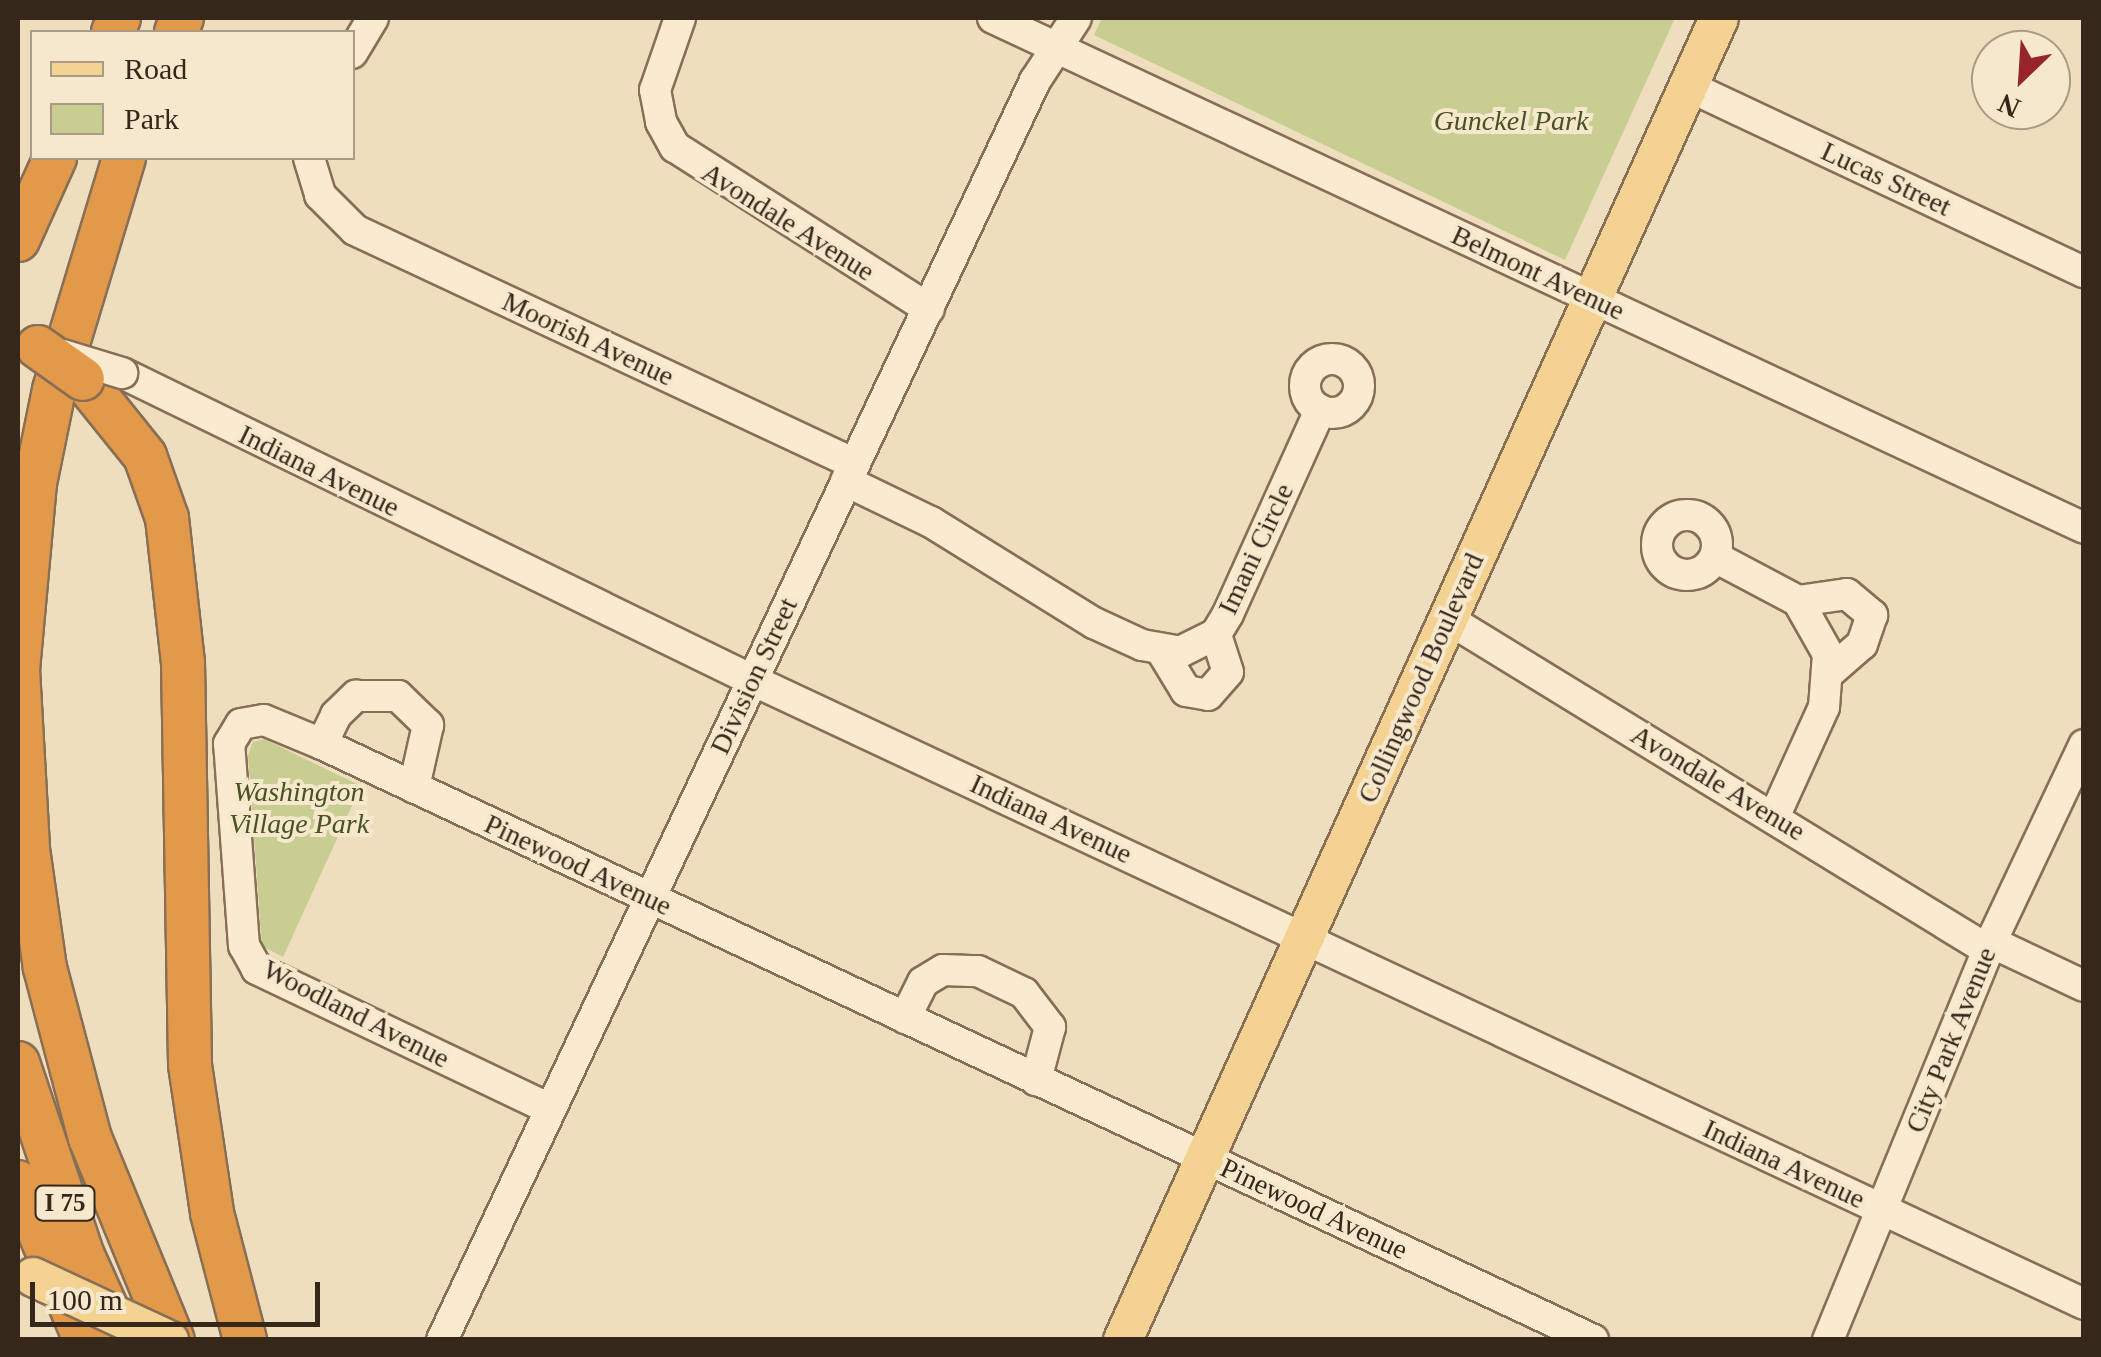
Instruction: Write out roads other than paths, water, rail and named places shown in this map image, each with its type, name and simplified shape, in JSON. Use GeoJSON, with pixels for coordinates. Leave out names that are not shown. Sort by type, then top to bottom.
{"type":"FeatureCollection","features":[{"type":"Feature","properties":{"kind":"highway"},"geometry":{"type":"LineString","coordinates":[[18,240],[54,160]]}},
{"type":"Feature","properties":{"kind":"highway","name":"I 75"},"geometry":{"type":"LineString","coordinates":[[123,160],[81,286],[46,427],[23,574],[18,669],[28,849],[46,968],[90,1138],[171,1340]]}},
{"type":"Feature","properties":{"kind":"highway"},"geometry":{"type":"LineString","coordinates":[[28,342],[102,376],[146,456],[167,518],[183,662],[190,1065],[212,1213],[244,1340]]}},
{"type":"Feature","properties":{"kind":"highway","name":"I 75"},"geometry":{"type":"LineString","coordinates":[[18,1063],[82,1256],[121,1340]]}},
{"type":"Feature","properties":{"kind":"highway"},"geometry":{"type":"LineString","coordinates":[[18,1182],[86,1340]]}},
{"type":"Feature","properties":{"kind":"main road","name":"Collingwood Boulevard"},"geometry":{"type":"LineString","coordinates":[[1124,1340],[1720,18]]}},
{"type":"Feature","properties":{"kind":"main road"},"geometry":{"type":"LineString","coordinates":[[25,1273],[171,1340]]}},
{"type":"Feature","properties":{"kind":"street"},"geometry":{"type":"LineString","coordinates":[[355,48],[373,18]]}},
{"type":"Feature","properties":{"kind":"street","name":"Avondale Avenue"},"geometry":{"type":"LineString","coordinates":[[680,18],[656,79],[660,122],[694,165],[928,308]]}},
{"type":"Feature","properties":{"kind":"street","name":"Belmont Avenue"},"geometry":{"type":"LineString","coordinates":[[994,18],[2084,528]]}},
{"type":"Feature","properties":{"kind":"street","name":"Division Street"},"geometry":{"type":"LineString","coordinates":[[442,1340],[928,308],[1056,47],[1076,18]]}},
{"type":"Feature","properties":{"kind":"street","name":"Lucas Street"},"geometry":{"type":"LineString","coordinates":[[1688,86],[2084,272]]}},
{"type":"Feature","properties":{"kind":"street","name":"Moorish Avenue"},"geometry":{"type":"LineString","coordinates":[[309,160],[327,204],[360,232],[847,480]]}},
{"type":"Feature","properties":{"kind":"street","name":"Indiana Avenue"},"geometry":{"type":"LineString","coordinates":[[102,376],[2084,1304]]}},
{"type":"Feature","properties":{"kind":"street","name":"Imani Circle"},"geometry":{"type":"LineString","coordinates":[[1161,650],[1180,652],[1216,634],[1320,410]]}},
{"type":"Feature","properties":{"kind":"street"},"geometry":{"type":"LineString","coordinates":[[847,480],[925,536],[951,539],[1094,623],[1161,650],[1186,691],[1208,695],[1228,672],[1216,634]]}},
{"type":"Feature","properties":{"kind":"street"},"geometry":{"type":"LineString","coordinates":[[1715,557],[1798,601],[1822,636],[1830,672],[1818,724],[1774,817]]}},
{"type":"Feature","properties":{"kind":"street"},"geometry":{"type":"LineString","coordinates":[[1798,601],[1847,594],[1872,614],[1862,644],[1830,672]]}},
{"type":"Feature","properties":{"kind":"street","name":"Avondale Avenue"},"geometry":{"type":"LineString","coordinates":[[1448,619],[1989,946],[2084,986]]}},
{"type":"Feature","properties":{"kind":"street"},"geometry":{"type":"LineString","coordinates":[[322,744],[336,715],[356,696],[398,696],[428,725],[414,786]]}},
{"type":"Feature","properties":{"kind":"street","name":"Pinewood Avenue"},"geometry":{"type":"LineString","coordinates":[[229,744],[240,724],[264,720],[322,744],[1593,1340]]}},
{"type":"Feature","properties":{"kind":"street","name":"Woodland Avenue"},"geometry":{"type":"LineString","coordinates":[[229,744],[244,946],[257,970],[550,1109]]}},
{"type":"Feature","properties":{"kind":"street","name":"City Park Avenue"},"geometry":{"type":"LineString","coordinates":[[1828,1340],[1989,946],[2084,746]]}},
{"type":"Feature","properties":{"kind":"street"},"geometry":{"type":"LineString","coordinates":[[905,1018],[923,982],[943,970],[978,972],[1024,993],[1050,1026],[1036,1080]]}},
{"type":"Feature","properties":{"kind":"park label","name":"Gunckel Park"},"geometry":{"type":"Point","coordinates":[1511,121]}},
{"type":"Feature","properties":{"kind":"park label","name":"Washington Village Park"},"geometry":{"type":"Point","coordinates":[299,808]}}]}
